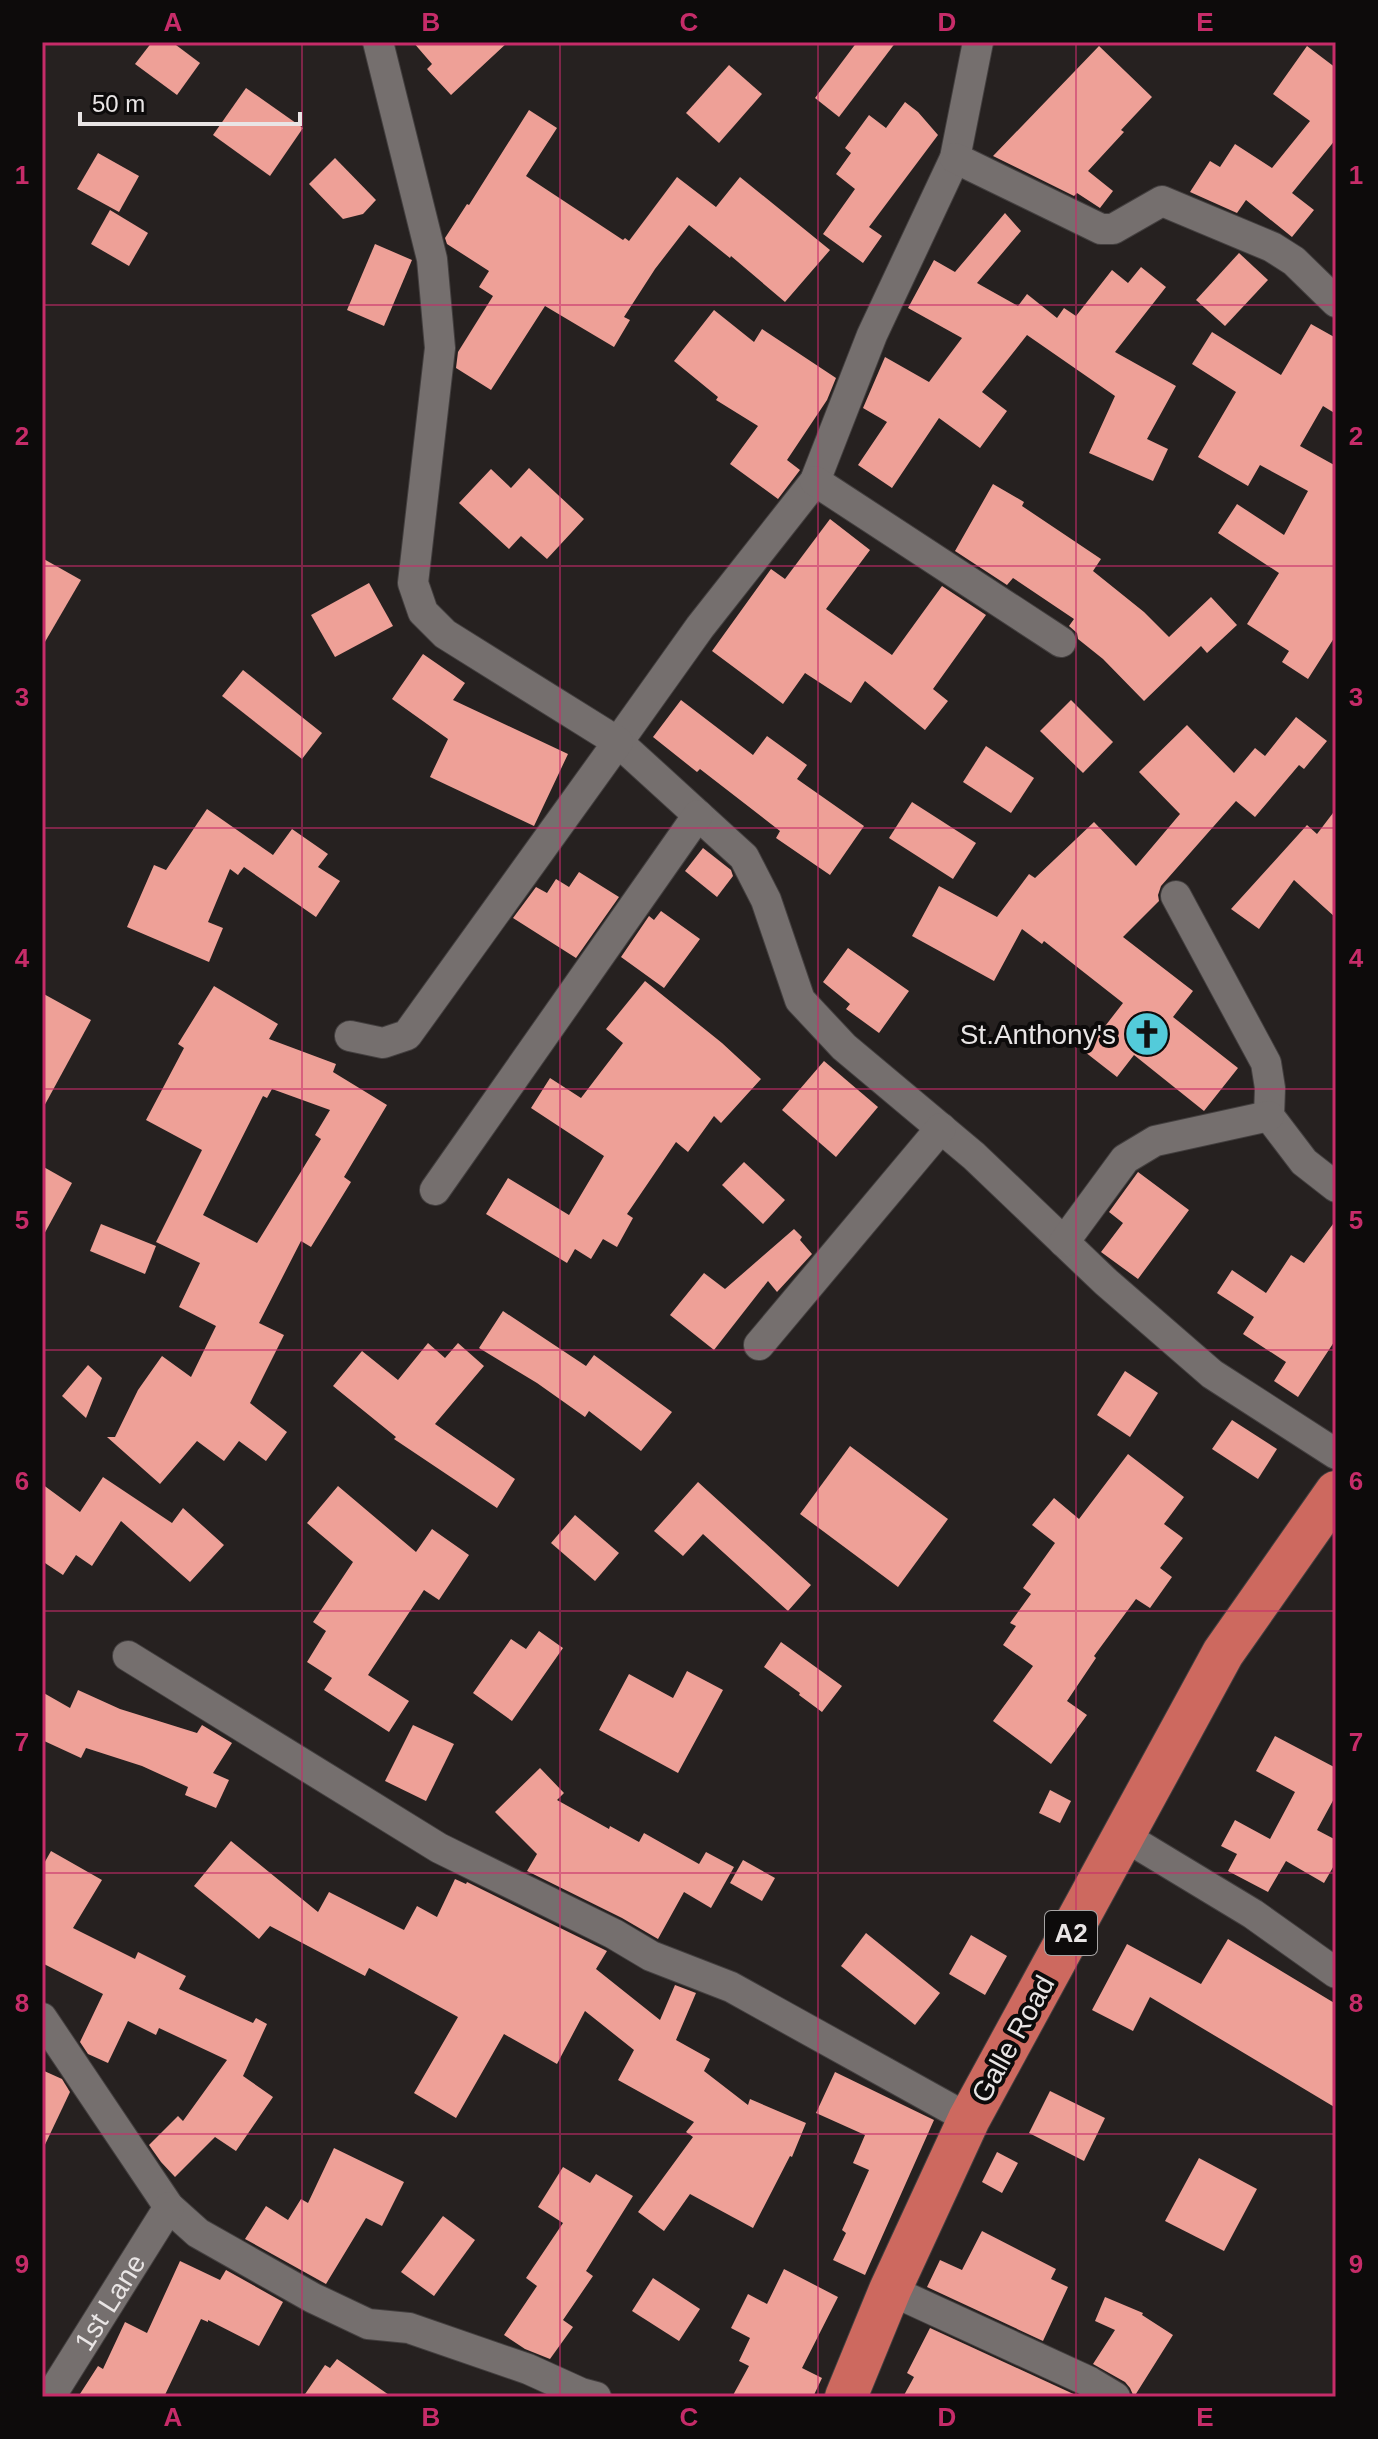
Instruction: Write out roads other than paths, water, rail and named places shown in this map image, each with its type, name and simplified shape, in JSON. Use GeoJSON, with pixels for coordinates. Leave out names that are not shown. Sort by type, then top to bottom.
{"type":"FeatureCollection","features":[{"type":"Feature","properties":{"kind":"highway","name":"Galle Road"},"geometry":{"type":"LineString","coordinates":[[846,2397],[890,2290],[969,2119],[1223,1653],[1336,1492]]}},
{"type":"Feature","properties":{"kind":"street"},"geometry":{"type":"LineString","coordinates":[[378,42],[432,259],[440,348],[413,583],[423,612],[445,634],[618,742],[744,857],[766,900],[800,1000],[844,1047],[974,1156],[1064,1242],[1212,1374],[1336,1454]]}},
{"type":"Feature","properties":{"kind":"street"},"geometry":{"type":"LineString","coordinates":[[350,1036],[383,1043],[407,1035],[700,627],[815,481],[872,335],[955,158],[978,42]]}},
{"type":"Feature","properties":{"kind":"street"},"geometry":{"type":"LineString","coordinates":[[955,158],[1101,229],[1113,229],[1162,201],[1272,247],[1294,261],[1336,302]]}},
{"type":"Feature","properties":{"kind":"street"},"geometry":{"type":"LineString","coordinates":[[815,481],[1061,642]]}},
{"type":"Feature","properties":{"kind":"street"},"geometry":{"type":"LineString","coordinates":[[435,1190],[698,815]]}},
{"type":"Feature","properties":{"kind":"street"},"geometry":{"type":"LineString","coordinates":[[1176,896],[1266,1063],[1270,1088],[1269,1116],[1304,1162],[1336,1187]]}},
{"type":"Feature","properties":{"kind":"street"},"geometry":{"type":"LineString","coordinates":[[1064,1242],[1125,1159],[1155,1141],[1269,1116]]}},
{"type":"Feature","properties":{"kind":"street"},"geometry":{"type":"LineString","coordinates":[[759,1345],[941,1128]]}},
{"type":"Feature","properties":{"kind":"street"},"geometry":{"type":"LineString","coordinates":[[128,1656],[439,1848],[651,1956],[731,1987],[969,2119]]}},
{"type":"Feature","properties":{"kind":"street"},"geometry":{"type":"LineString","coordinates":[[1124,1836],[1253,1914],[1336,1973]]}},
{"type":"Feature","properties":{"kind":"street"},"geometry":{"type":"LineString","coordinates":[[42,2018],[169,2207],[198,2233],[313,2298],[368,2324],[409,2328],[528,2369],[596,2397]]}},
{"type":"Feature","properties":{"kind":"street","name":"1st Lane"},"geometry":{"type":"LineString","coordinates":[[50,2397],[169,2207]]}},
{"type":"Feature","properties":{"kind":"street"},"geometry":{"type":"LineString","coordinates":[[890,2290],[1090,2382],[1115,2397]]}},
{"type":"Feature","properties":{"kind":"place","name":"St.Anthony's"},"geometry":{"type":"Point","coordinates":[1147,1034]}}]}
